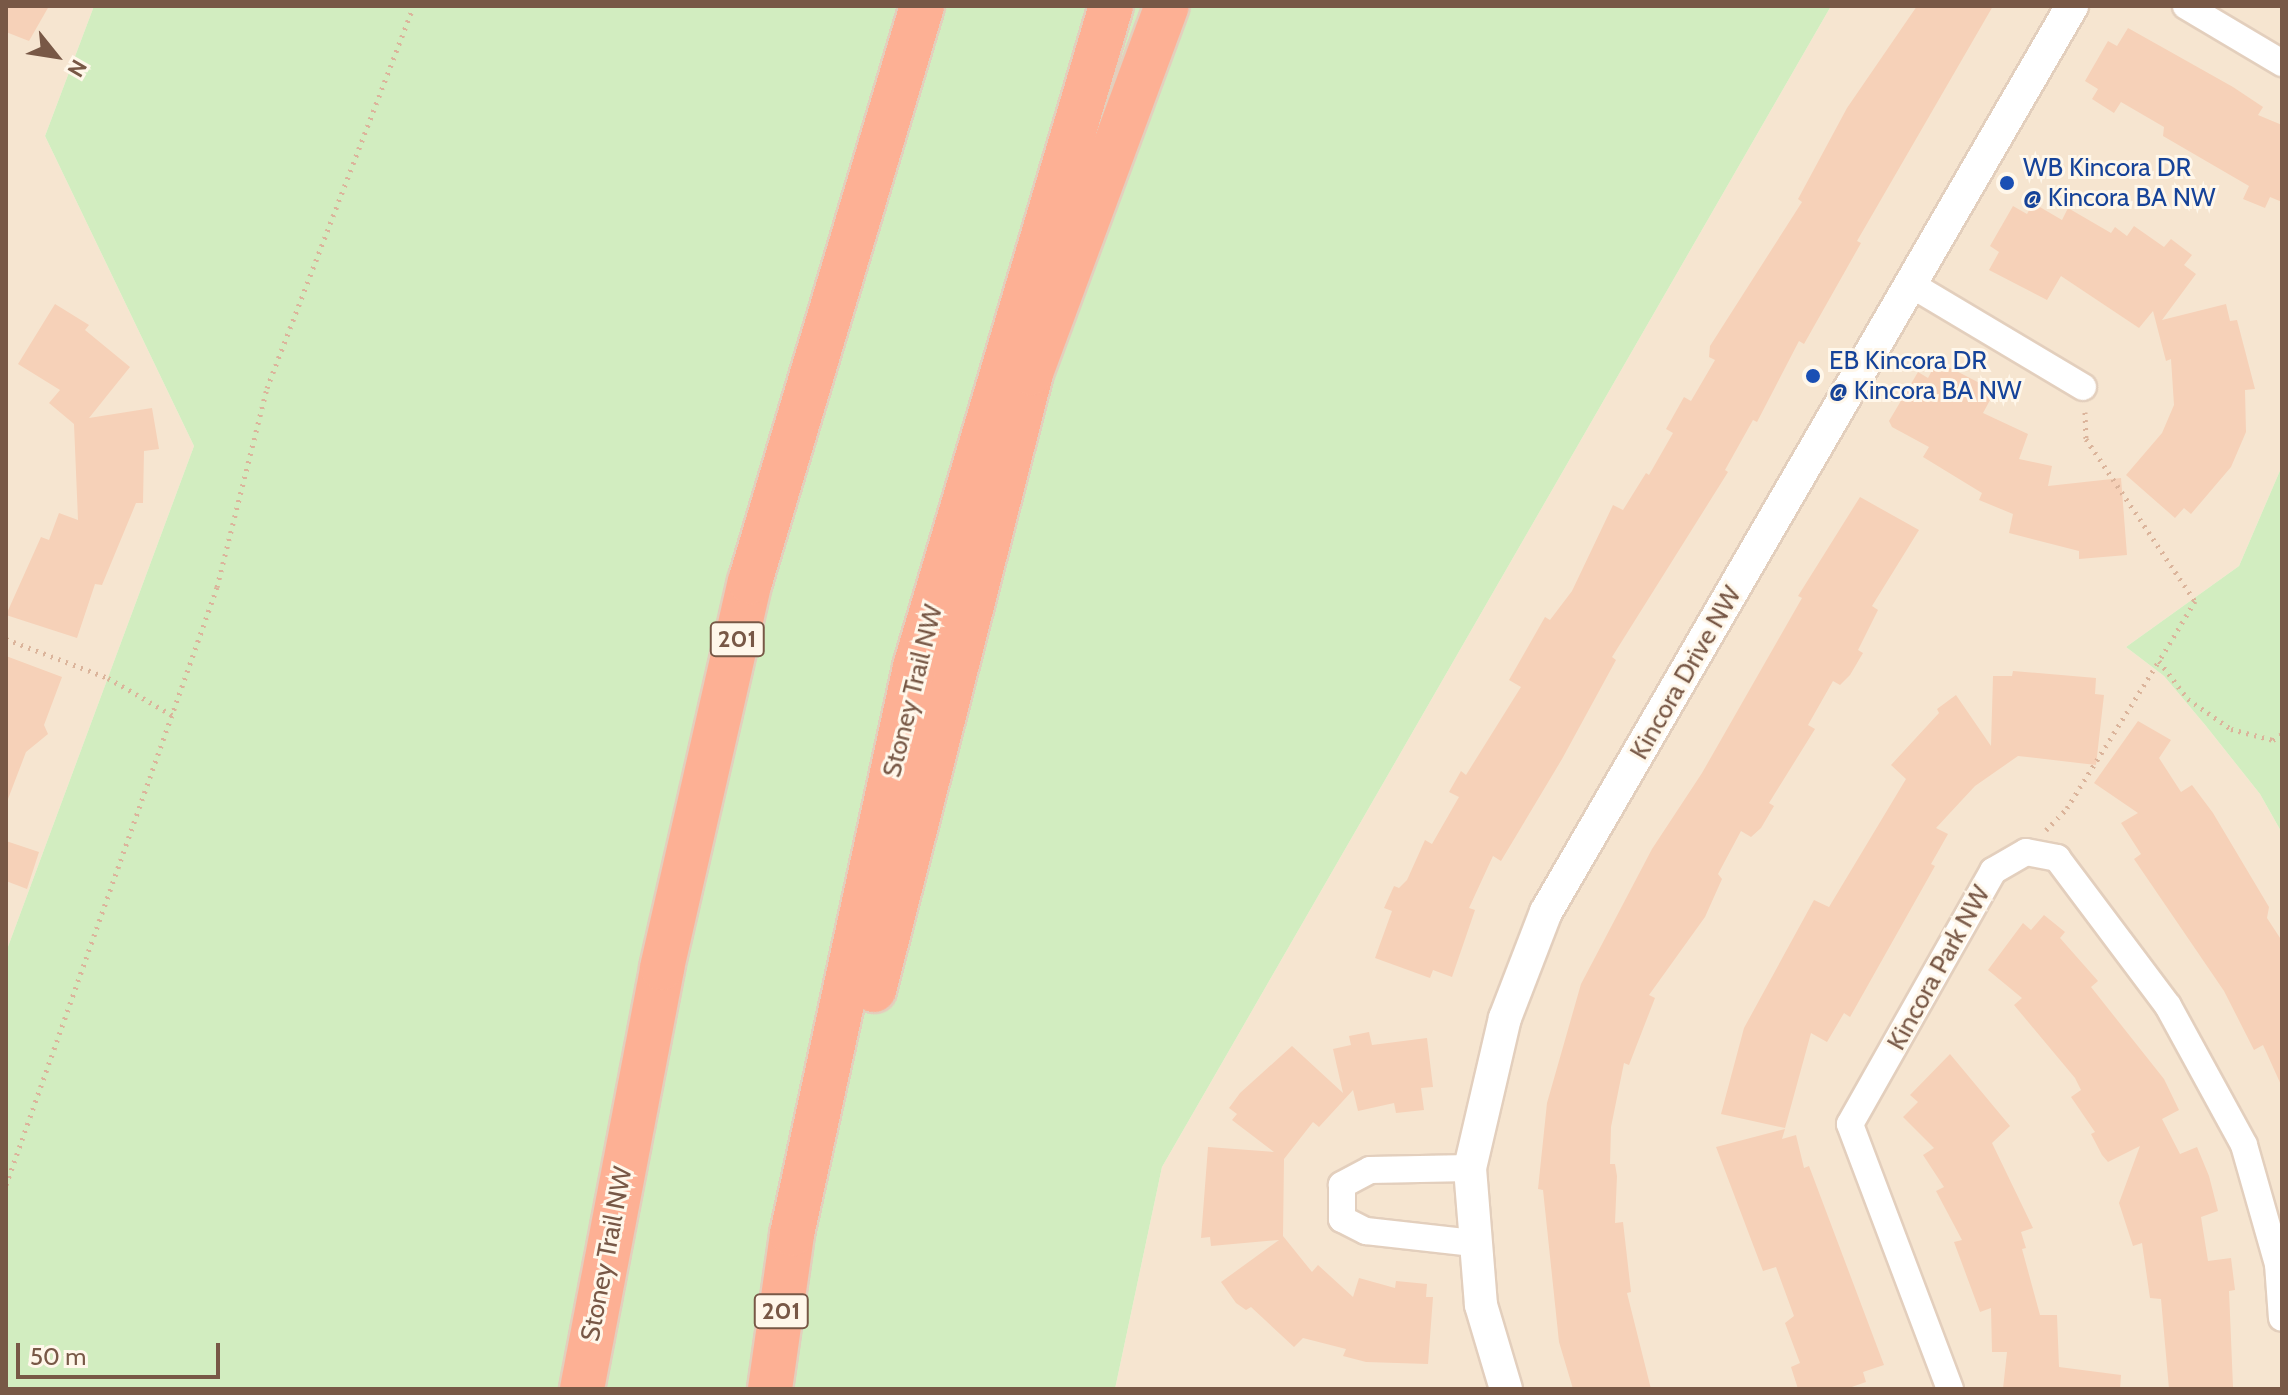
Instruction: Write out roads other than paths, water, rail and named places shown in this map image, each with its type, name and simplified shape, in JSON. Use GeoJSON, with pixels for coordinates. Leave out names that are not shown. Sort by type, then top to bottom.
{"type":"FeatureCollection","features":[{"type":"Feature","properties":{"kind":"highway","name":"Stoney Trail NW"},"geometry":{"type":"LineString","coordinates":[[770,1389],[792,1234],[915,667],[1111,6]]}},
{"type":"Feature","properties":{"kind":"highway"},"geometry":{"type":"LineString","coordinates":[[792,1234],[846,1100],[1031,373],[1167,6]]}},
{"type":"Feature","properties":{"kind":"highway","name":"Stoney Trail NW"},"geometry":{"type":"LineString","coordinates":[[582,1389],[662,968],[750,582],[916,16]]}},
{"type":"Feature","properties":{"kind":"street","name":"Kincora Drive NW"},"geometry":{"type":"LineString","coordinates":[[1506,1389],[1481,1305],[1473,1243],[1470,1168],[1505,1018],[1546,912],[2072,6]]}},
{"type":"Feature","properties":{"kind":"street"},"geometry":{"type":"LineString","coordinates":[[2186,6],[2282,63]]}},
{"type":"Feature","properties":{"kind":"street"},"geometry":{"type":"LineString","coordinates":[[1912,285],[2083,387]]}},
{"type":"Feature","properties":{"kind":"street","name":"Kincora Park NW"},"geometry":{"type":"LineString","coordinates":[[1950,1389],[1850,1124],[1993,871],[2026,852],[2057,858],[2175,1020],[2244,1145],[2278,1264],[2282,1318]]}},
{"type":"Feature","properties":{"kind":"street"},"geometry":{"type":"LineString","coordinates":[[1470,1168],[1370,1170],[1342,1185],[1342,1219],[1366,1231],[1473,1243]]}},
{"type":"Feature","properties":{"kind":"place","name":"WB Kincora DR @ Kincora BA NW"},"geometry":{"type":"Point","coordinates":[2007,183]}},
{"type":"Feature","properties":{"kind":"place","name":"EB Kincora DR @ Kincora BA NW"},"geometry":{"type":"Point","coordinates":[1813,376]}}]}
